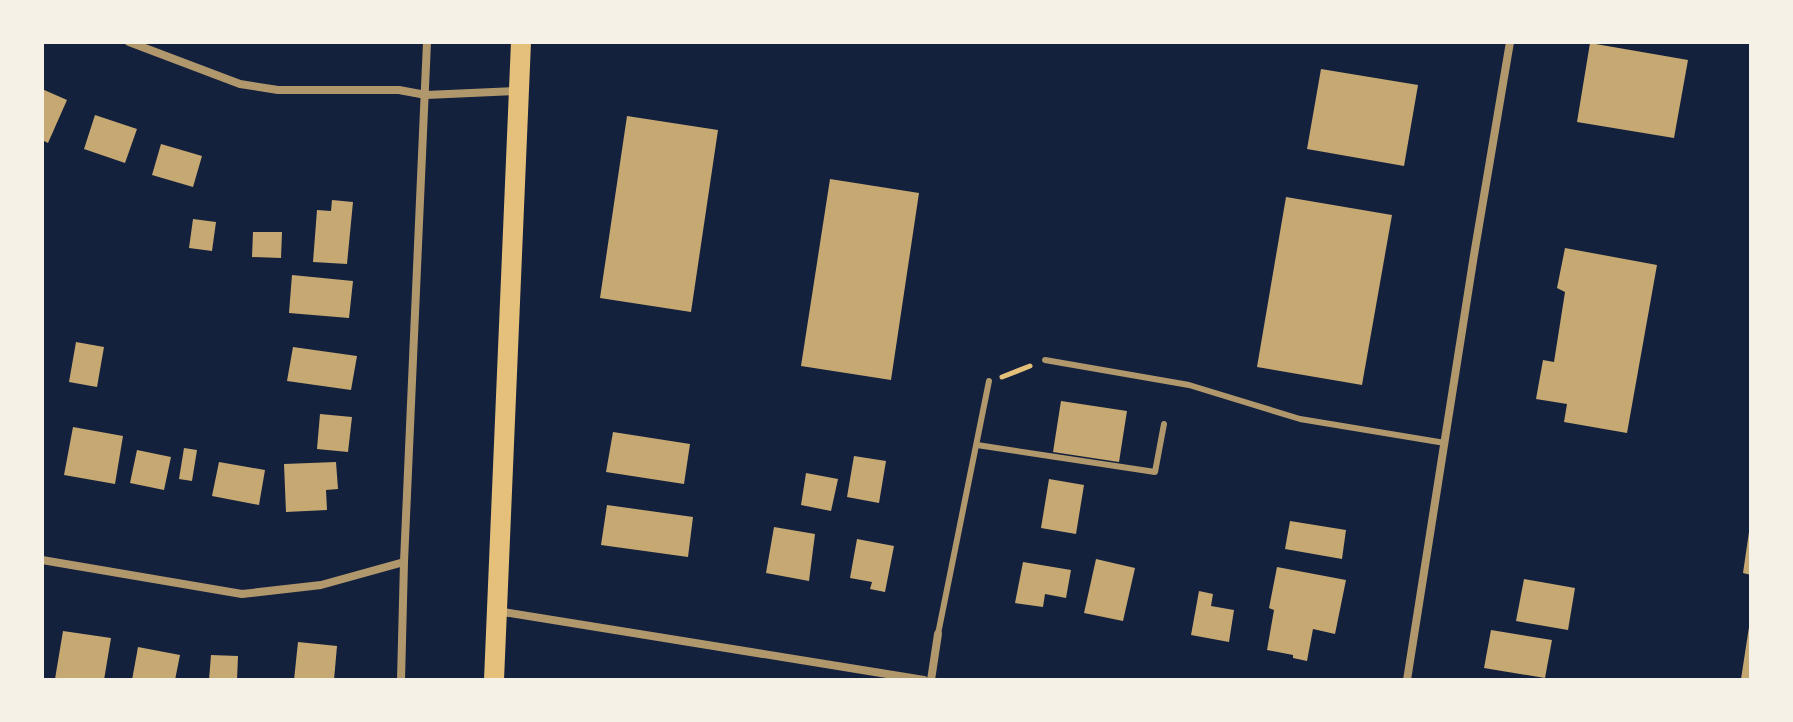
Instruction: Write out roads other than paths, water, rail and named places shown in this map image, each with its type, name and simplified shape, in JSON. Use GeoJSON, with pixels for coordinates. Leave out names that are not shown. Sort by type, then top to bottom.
{"type":"FeatureCollection","features":[{"type":"Feature","properties":{"kind":"main road"},"geometry":{"type":"LineString","coordinates":[[494,680],[521,42]]}},
{"type":"Feature","properties":{"kind":"street"},"geometry":{"type":"LineString","coordinates":[[129,42],[240,84],[278,90],[399,90],[426,95],[518,91]]}},
{"type":"Feature","properties":{"kind":"street"},"geometry":{"type":"LineString","coordinates":[[401,680],[427,42]]}},
{"type":"Feature","properties":{"kind":"street"},"geometry":{"type":"LineString","coordinates":[[1407,680],[1510,42]]}},
{"type":"Feature","properties":{"kind":"street"},"geometry":{"type":"LineString","coordinates":[[42,560],[242,594],[321,585],[404,562]]}},
{"type":"Feature","properties":{"kind":"street"},"geometry":{"type":"LineString","coordinates":[[496,610],[924,680]]}},
{"type":"Feature","properties":{"kind":"street"},"geometry":{"type":"LineString","coordinates":[[931,680],[938,634]]}},
{"type":"Feature","properties":{"kind":"lane"},"geometry":{"type":"LineString","coordinates":[[1045,360],[1189,385],[1300,419],[1445,443]]}},
{"type":"Feature","properties":{"kind":"lane"},"geometry":{"type":"LineString","coordinates":[[938,634],[989,381]]}},
{"type":"Feature","properties":{"kind":"lane"},"geometry":{"type":"LineString","coordinates":[[977,445],[1155,472],[1164,424]]}}]}
